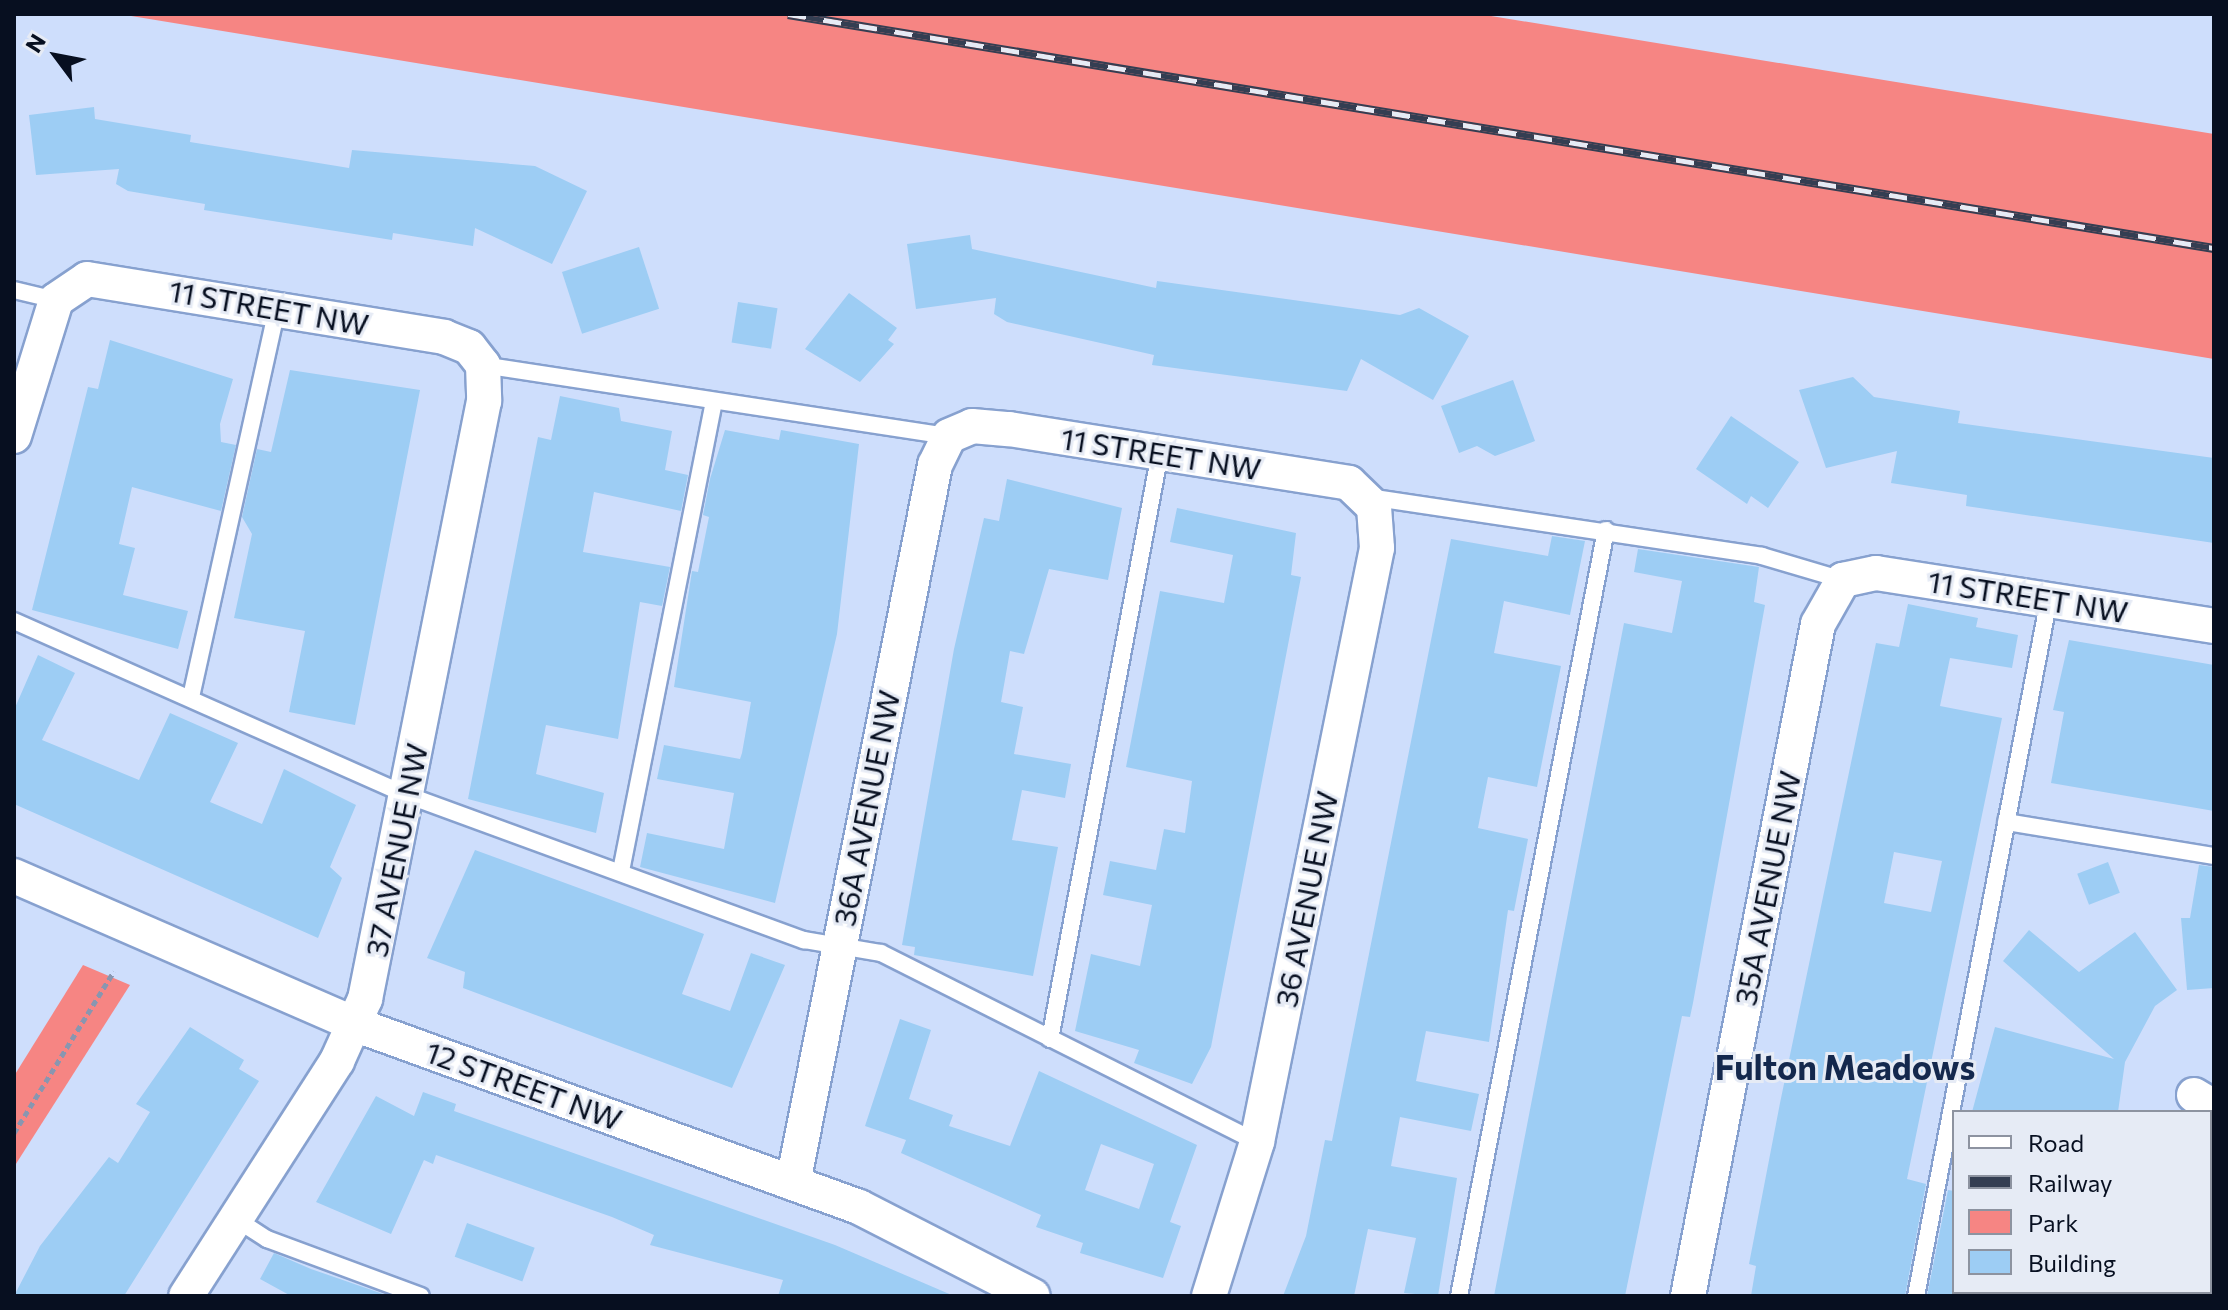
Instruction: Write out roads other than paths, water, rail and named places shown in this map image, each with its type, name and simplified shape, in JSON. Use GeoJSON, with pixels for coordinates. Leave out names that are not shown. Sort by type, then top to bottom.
{"type":"FeatureCollection","features":[{"type":"Feature","properties":{"kind":"street","name":"11 STREET NW"},"geometry":{"type":"LineString","coordinates":[[56,300],[74,284],[107,280],[444,337],[482,362]]}},
{"type":"Feature","properties":{"kind":"street"},"geometry":{"type":"LineString","coordinates":[[14,436],[56,300]]}},
{"type":"Feature","properties":{"kind":"street","name":"37 AVENUE NW"},"geometry":{"type":"LineString","coordinates":[[186,1296],[354,1024],[370,983],[484,401],[482,362]]}},
{"type":"Feature","properties":{"kind":"street","name":"11 STREET NW"},"geometry":{"type":"LineString","coordinates":[[949,436],[983,426],[1349,483],[1369,497]]}},
{"type":"Feature","properties":{"kind":"street","name":"36A AVENUE NW"},"geometry":{"type":"LineString","coordinates":[[793,1183],[935,465],[949,436]]}},
{"type":"Feature","properties":{"kind":"street","name":"36 AVENUE NW"},"geometry":{"type":"LineString","coordinates":[[1209,1296],[1257,1142],[1377,548],[1369,497]]}},
{"type":"Feature","properties":{"kind":"street","name":"11 STREET NW"},"geometry":{"type":"LineString","coordinates":[[1843,580],[1876,573],[2214,626]]}},
{"type":"Feature","properties":{"kind":"street","name":"35A AVENUE NW"},"geometry":{"type":"LineString","coordinates":[[1688,1296],[1818,624],[1843,580]]}},
{"type":"Feature","properties":{"kind":"street","name":"12 STREET NW"},"geometry":{"type":"LineString","coordinates":[[14,876],[354,1024],[793,1183],[923,1234],[1033,1296]]}},
{"type":"Feature","properties":{"kind":"lane"},"geometry":{"type":"LineString","coordinates":[[14,290],[56,300]]}},
{"type":"Feature","properties":{"kind":"lane"},"geometry":{"type":"LineString","coordinates":[[191,697],[277,309]]}},
{"type":"Feature","properties":{"kind":"lane"},"geometry":{"type":"LineString","coordinates":[[482,362],[949,436]]}},
{"type":"Feature","properties":{"kind":"lane"},"geometry":{"type":"LineString","coordinates":[[621,871],[714,401]]}},
{"type":"Feature","properties":{"kind":"lane"},"geometry":{"type":"LineString","coordinates":[[1050,1039],[1160,453]]}},
{"type":"Feature","properties":{"kind":"lane"},"geometry":{"type":"LineString","coordinates":[[1369,497],[1606,530],[1762,556],[1843,580]]}},
{"type":"Feature","properties":{"kind":"lane"},"geometry":{"type":"LineString","coordinates":[[1459,1296],[1606,530]]}},
{"type":"Feature","properties":{"kind":"lane"},"geometry":{"type":"LineString","coordinates":[[1916,1296],[2049,599]]}},
{"type":"Feature","properties":{"kind":"lane"},"geometry":{"type":"LineString","coordinates":[[14,621],[407,795],[838,946],[881,953],[1257,1142]]}},
{"type":"Feature","properties":{"kind":"lane"},"geometry":{"type":"LineString","coordinates":[[2006,822],[2214,856]]}},
{"type":"Feature","properties":{"kind":"lane"},"geometry":{"type":"LineString","coordinates":[[236,1219],[267,1239],[421,1296]]}},
{"type":"Feature","properties":{"kind":"railway"},"geometry":{"type":"LineString","coordinates":[[788,14],[2214,248]]}},
{"type":"Feature","properties":{"kind":"district","name":"Fulton Meadows"},"geometry":{"type":"Point","coordinates":[1845,1067]}}]}
